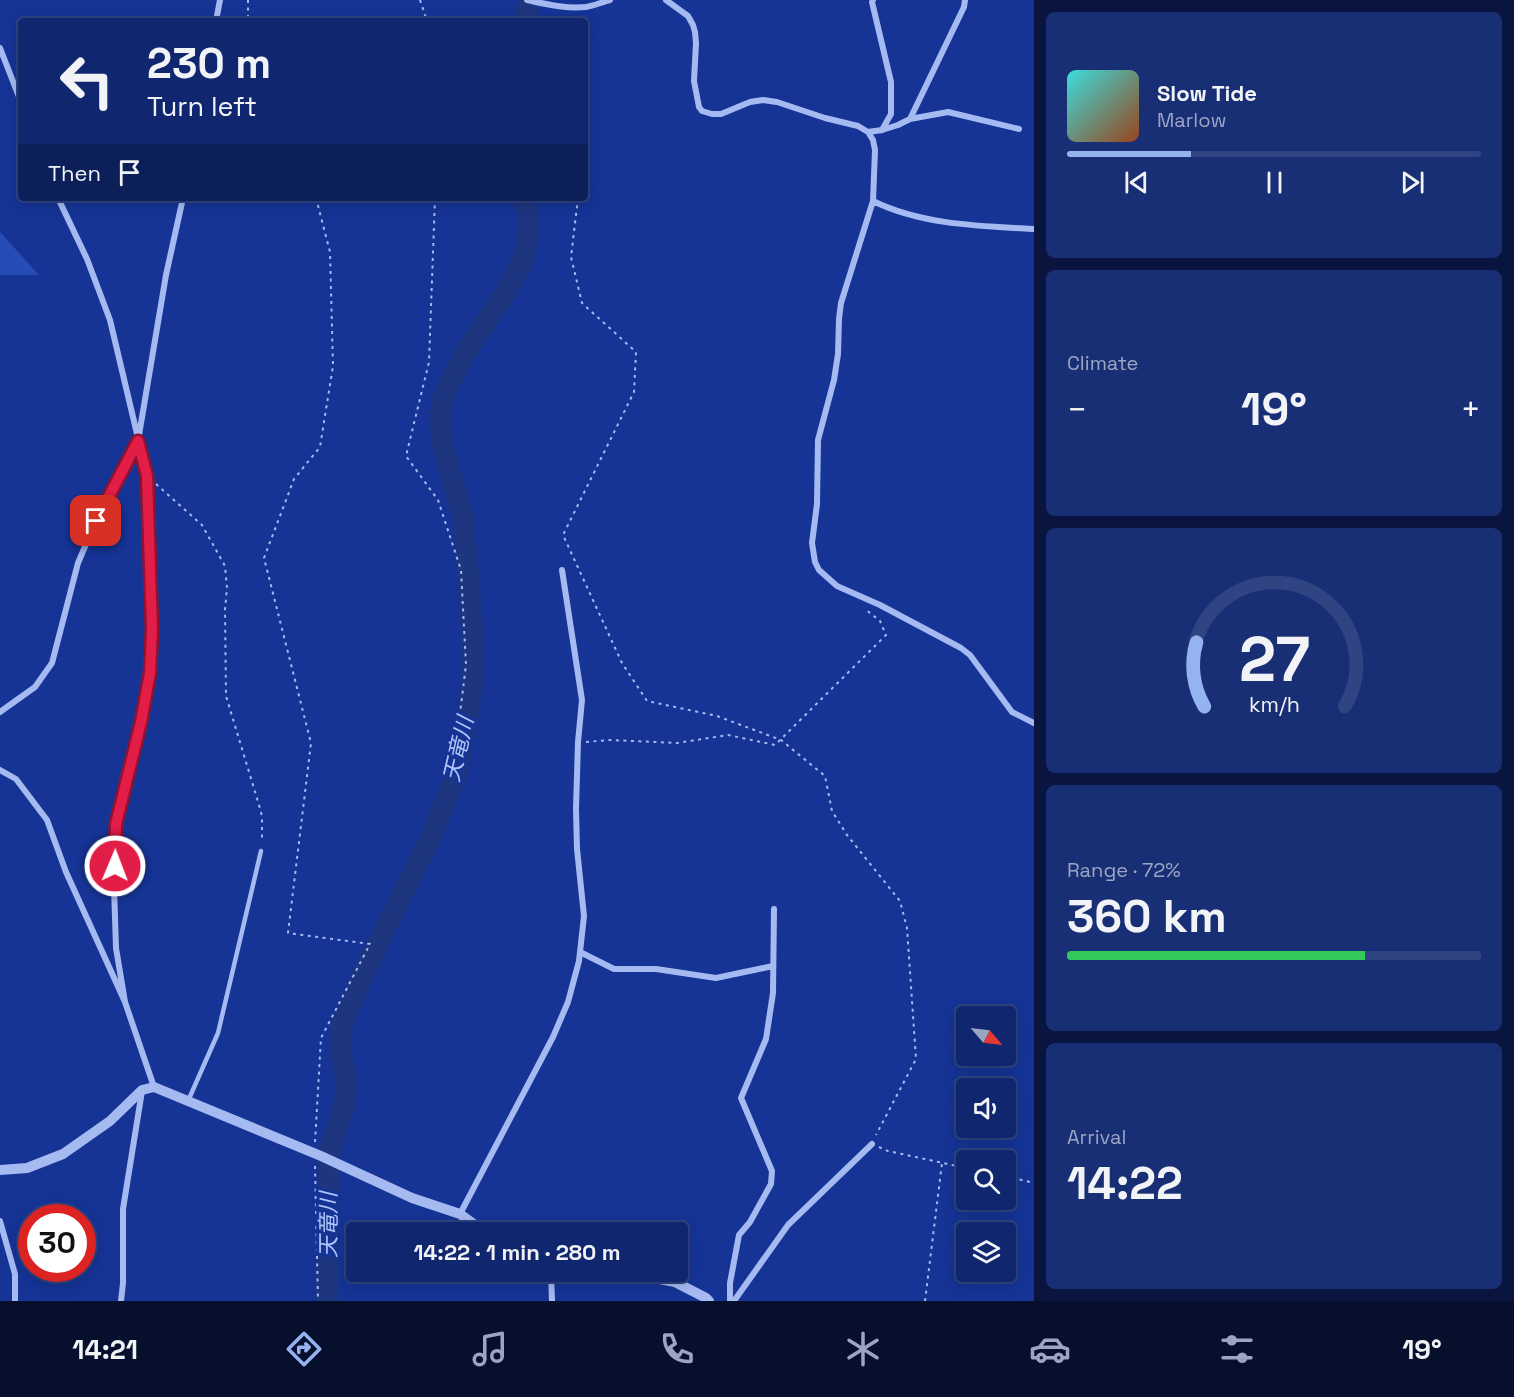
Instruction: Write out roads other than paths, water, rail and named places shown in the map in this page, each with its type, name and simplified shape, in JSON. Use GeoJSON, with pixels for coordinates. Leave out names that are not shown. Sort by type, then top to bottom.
{"type":"FeatureCollection","features":[{"type":"Feature","properties":{"kind":"street"},"geometry":{"type":"LineString","coordinates":[[217,18],[220,0]]}},
{"type":"Feature","properties":{"kind":"street"},"geometry":{"type":"LineString","coordinates":[[527,0],[556,7],[587,6],[610,0]]}},
{"type":"Feature","properties":{"kind":"street"},"geometry":{"type":"LineString","coordinates":[[666,0],[688,16],[693,25],[696,43],[694,81],[699,107],[702,111],[721,114],[750,102],[763,100],[777,102],[858,126],[868,132],[873,140],[875,150],[873,201],[841,303],[834,380],[818,440],[817,504],[812,543],[815,562],[819,570],[826,578],[846,591],[880,605],[962,648],[1012,712],[1034,723]]}},
{"type":"Feature","properties":{"kind":"street"},"geometry":{"type":"LineString","coordinates":[[873,0],[891,81],[891,114],[882,130]]}},
{"type":"Feature","properties":{"kind":"street"},"geometry":{"type":"LineString","coordinates":[[910,118],[964,7],[965,0]]}},
{"type":"Feature","properties":{"kind":"street"},"geometry":{"type":"LineString","coordinates":[[0,48],[18,94]]}},
{"type":"Feature","properties":{"kind":"street"},"geometry":{"type":"LineString","coordinates":[[868,132],[898,125],[910,118],[948,112],[1019,129]]}},
{"type":"Feature","properties":{"kind":"street"},"geometry":{"type":"LineString","coordinates":[[59,201],[87,259],[110,320],[147,476],[152,630],[150,673],[141,722],[116,824],[114,887],[116,948],[125,1002]]}},
{"type":"Feature","properties":{"kind":"street"},"geometry":{"type":"LineString","coordinates":[[0,712],[35,687],[52,663],[78,563],[96,521],[138,441],[166,275],[182,201]]}},
{"type":"Feature","properties":{"kind":"street"},"geometry":{"type":"LineString","coordinates":[[873,201],[922,218],[972,225],[1034,229]]}},
{"type":"Feature","properties":{"kind":"street"},"geometry":{"type":"LineString","coordinates":[[460,1214],[554,1036],[568,1002],[579,961],[584,916],[576,819],[578,742],[582,700],[562,570]]}},
{"type":"Feature","properties":{"kind":"street"},"geometry":{"type":"LineString","coordinates":[[0,770],[16,779],[47,820],[66,872],[125,1002],[154,1088]]}},
{"type":"Feature","properties":{"kind":"street"},"geometry":{"type":"LineString","coordinates":[[732,1301],[730,1284],[739,1235],[750,1222],[771,1184],[772,1171],[741,1098],[766,1039],[773,993],[774,909]]}},
{"type":"Feature","properties":{"kind":"street"},"geometry":{"type":"LineString","coordinates":[[580,952],[614,969],[656,969],[716,978],[773,966]]}},
{"type":"Feature","properties":{"kind":"street"},"geometry":{"type":"LineString","coordinates":[[0,1170],[27,1168],[63,1154],[110,1121],[142,1090],[154,1088],[318,1155],[412,1198],[460,1214],[471,1222]]}},
{"type":"Feature","properties":{"kind":"street"},"geometry":{"type":"LineString","coordinates":[[121,1301],[123,1209],[142,1090]]}},
{"type":"Feature","properties":{"kind":"street"},"geometry":{"type":"LineString","coordinates":[[732,1301],[788,1225],[872,1144]]}},
{"type":"Feature","properties":{"kind":"street"},"geometry":{"type":"LineString","coordinates":[[0,1221],[15,1274],[15,1301]]}},
{"type":"Feature","properties":{"kind":"street"},"geometry":{"type":"LineString","coordinates":[[551,1282],[552,1301]]}},
{"type":"Feature","properties":{"kind":"street"},"geometry":{"type":"LineString","coordinates":[[675,1282],[709,1301]]}},
{"type":"Feature","properties":{"kind":"lane"},"geometry":{"type":"LineString","coordinates":[[188,1101],[218,1033],[261,851]]}},
{"type":"Feature","properties":{"kind":"waterway","name":"天竜川"},"geometry":{"type":"LineString","coordinates":[[525,18],[531,0]]}},
{"type":"Feature","properties":{"kind":"waterway","name":"天竜川"},"geometry":{"type":"LineString","coordinates":[[327,1301],[329,1154],[345,1103],[347,1084],[340,1049],[342,1024],[364,973],[432,834],[458,770],[472,686],[472,629],[464,521],[443,447],[440,420],[443,398],[464,355],[506,292],[524,258],[529,232],[528,212],[524,201]]}}]}
